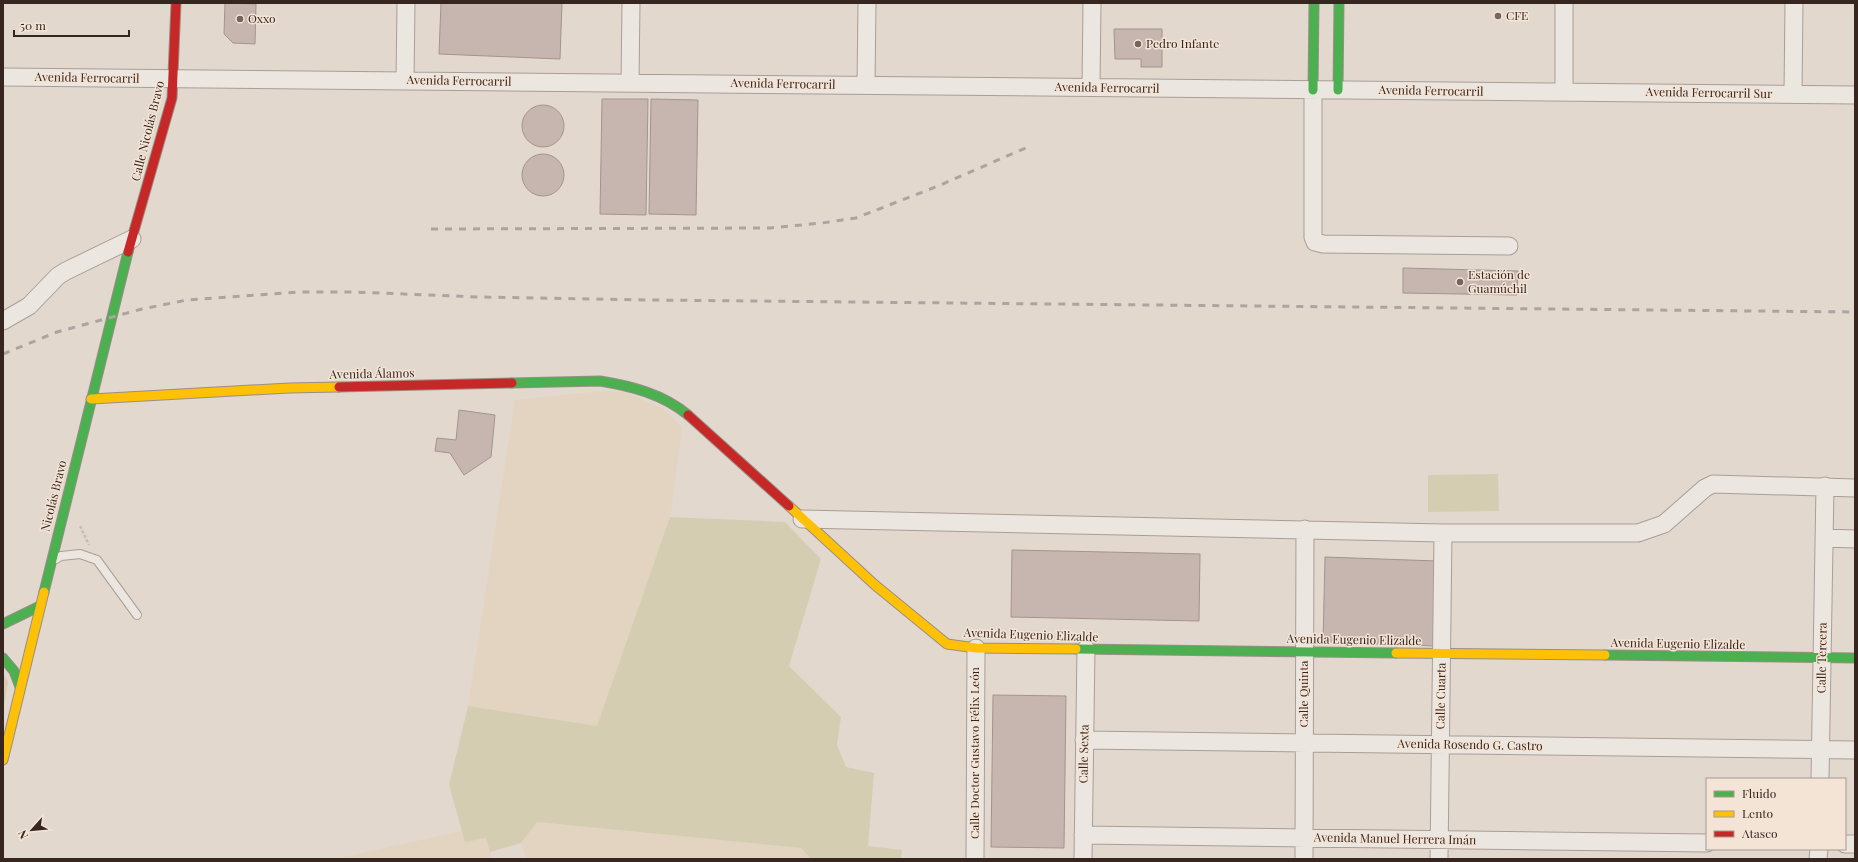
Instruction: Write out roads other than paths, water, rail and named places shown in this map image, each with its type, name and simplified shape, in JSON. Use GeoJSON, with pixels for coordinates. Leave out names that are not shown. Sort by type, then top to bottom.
{"type":"FeatureCollection","features":[{"type":"Feature","properties":{"kind":"street","name":"Calle Nicolás Bravo"},"geometry":{"type":"LineString","coordinates":[[132,239],[172,98],[176,3]]}},
{"type":"Feature","properties":{"kind":"street"},"geometry":{"type":"LineString","coordinates":[[405,81],[406,3]]}},
{"type":"Feature","properties":{"kind":"street"},"geometry":{"type":"LineString","coordinates":[[630,83],[631,3]]}},
{"type":"Feature","properties":{"kind":"street"},"geometry":{"type":"LineString","coordinates":[[866,85],[867,3]]}},
{"type":"Feature","properties":{"kind":"street"},"geometry":{"type":"LineString","coordinates":[[1091,87],[1092,3]]}},
{"type":"Feature","properties":{"kind":"street"},"geometry":{"type":"LineString","coordinates":[[1314,3],[1313,237],[1316,242],[1323,244],[1509,246]]}},
{"type":"Feature","properties":{"kind":"street"},"geometry":{"type":"LineString","coordinates":[[1338,90],[1339,3]]}},
{"type":"Feature","properties":{"kind":"street"},"geometry":{"type":"LineString","coordinates":[[1564,3],[1564,92]]}},
{"type":"Feature","properties":{"kind":"street"},"geometry":{"type":"LineString","coordinates":[[1793,94],[1794,3]]}},
{"type":"Feature","properties":{"kind":"street","name":"Avenida Ferrocarril"},"geometry":{"type":"LineString","coordinates":[[3,77],[1564,92]]}},
{"type":"Feature","properties":{"kind":"street","name":"Avenida Ferrocarril Sur"},"geometry":{"type":"LineString","coordinates":[[1564,92],[1855,95]]}},
{"type":"Feature","properties":{"kind":"street"},"geometry":{"type":"LineString","coordinates":[[3,320],[29,306],[55,279],[66,271],[132,239]]}},
{"type":"Feature","properties":{"kind":"street","name":"Nicolás Bravo"},"geometry":{"type":"LineString","coordinates":[[3,760],[50,563],[132,239]]}},
{"type":"Feature","properties":{"kind":"street","name":"Avenida Álamos"},"geometry":{"type":"LineString","coordinates":[[91,399],[289,388],[600,381],[627,384],[653,393],[686,413],[802,519]]}},
{"type":"Feature","properties":{"kind":"street"},"geometry":{"type":"LineString","coordinates":[[802,519],[1443,533],[1638,534],[1664,524],[1705,488],[1713,484],[1855,488]]}},
{"type":"Feature","properties":{"kind":"street","name":"Calle Tercera"},"geometry":{"type":"LineString","coordinates":[[1820,778],[1825,486]]}},
{"type":"Feature","properties":{"kind":"street","name":"Avenida Eugenio Elizalde"},"geometry":{"type":"LineString","coordinates":[[802,519],[875,585],[947,644],[976,648],[1855,658]]}},
{"type":"Feature","properties":{"kind":"street","name":"Calle Quinta"},"geometry":{"type":"LineString","coordinates":[[1304,859],[1305,529]]}},
{"type":"Feature","properties":{"kind":"street","name":"Calle Cuarta"},"geometry":{"type":"LineString","coordinates":[[1439,859],[1443,533]]}},
{"type":"Feature","properties":{"kind":"street"},"geometry":{"type":"LineString","coordinates":[[1824,538],[1855,539]]}},
{"type":"Feature","properties":{"kind":"street"},"geometry":{"type":"LineString","coordinates":[[3,624],[40,606]]}},
{"type":"Feature","properties":{"kind":"street","name":"Calle Doctor Gustavo Félix León"},"geometry":{"type":"LineString","coordinates":[[974,859],[976,648]]}},
{"type":"Feature","properties":{"kind":"street","name":"Calle Sexta"},"geometry":{"type":"LineString","coordinates":[[1083,859],[1086,649]]}},
{"type":"Feature","properties":{"kind":"street"},"geometry":{"type":"LineString","coordinates":[[3,658],[9,662],[16,673],[20,687]]}},
{"type":"Feature","properties":{"kind":"street","name":"Avenida Rosendo G. Castro"},"geometry":{"type":"LineString","coordinates":[[1084,740],[1855,750]]}},
{"type":"Feature","properties":{"kind":"street","name":"Avenida Manuel Herrera Imán"},"geometry":{"type":"LineString","coordinates":[[1083,835],[1706,843]]}},
{"type":"Feature","properties":{"kind":"lane"},"geometry":{"type":"LineString","coordinates":[[50,563],[61,556],[80,554],[97,560],[137,615]]}},
{"type":"Feature","properties":{"kind":"railway"},"geometry":{"type":"LineString","coordinates":[[431,229],[770,228],[822,223],[856,218],[938,186],[1028,147]]}},
{"type":"Feature","properties":{"kind":"railway"},"geometry":{"type":"LineString","coordinates":[[3,354],[57,332],[142,309],[187,300],[298,292],[354,292],[479,297],[652,300],[1855,312]]}},
{"type":"Feature","properties":{"kind":"place","name":"CFE"},"geometry":{"type":"Point","coordinates":[1498,16]}},
{"type":"Feature","properties":{"kind":"place","name":"Oxxo"},"geometry":{"type":"Point","coordinates":[240,19]}},
{"type":"Feature","properties":{"kind":"place","name":"Pedro Infante"},"geometry":{"type":"Point","coordinates":[1138,44]}},
{"type":"Feature","properties":{"kind":"place","name":"Estación de Guamúchil"},"geometry":{"type":"Point","coordinates":[1460,282]}}]}
